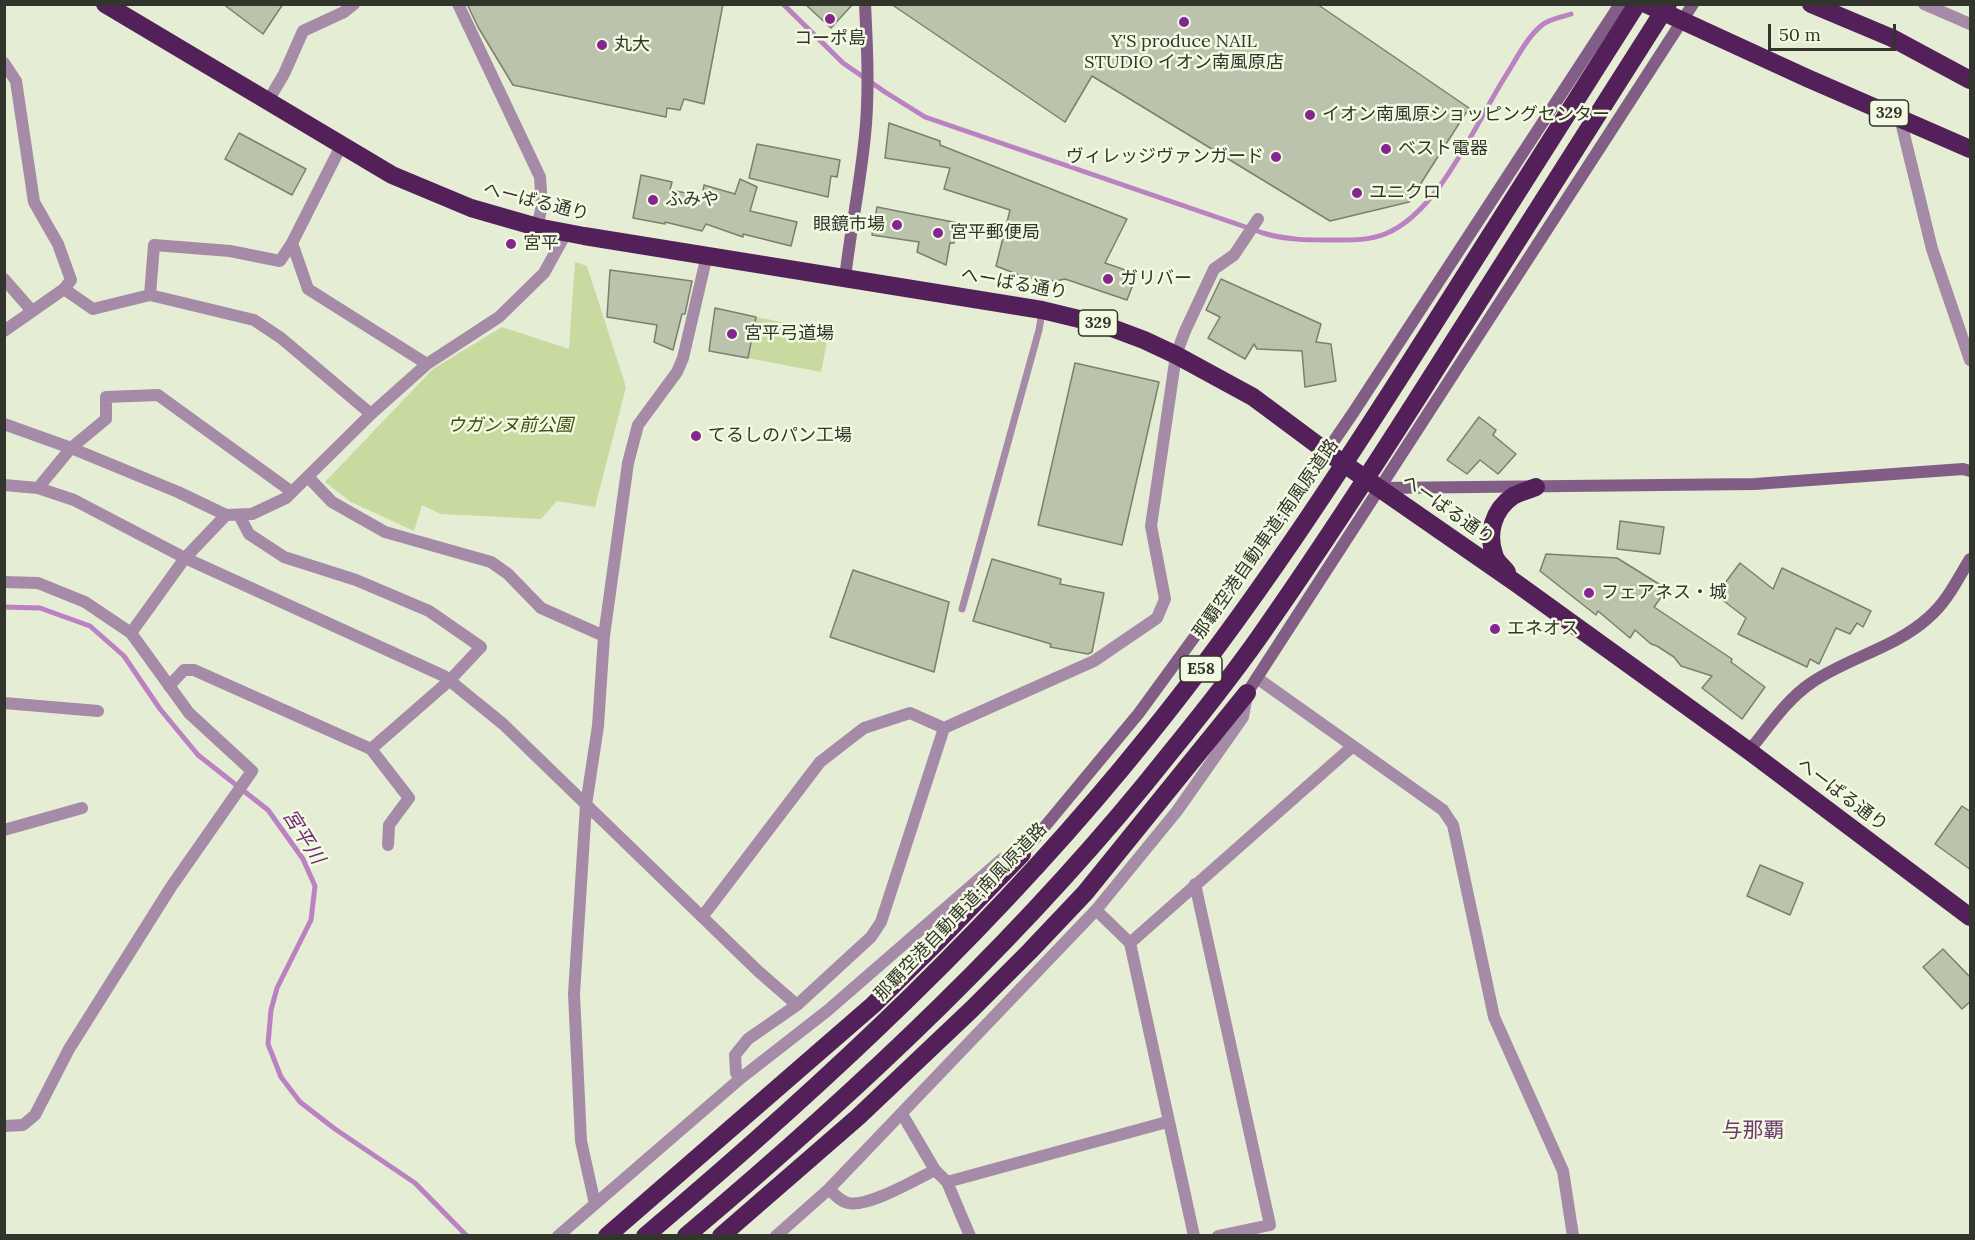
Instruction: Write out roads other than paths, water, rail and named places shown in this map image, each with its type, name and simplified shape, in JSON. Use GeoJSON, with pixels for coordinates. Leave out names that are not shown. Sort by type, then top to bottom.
{"type":"FeatureCollection","features":[{"type":"Feature","properties":{"kind":"highway","name":"へーばる通り"},"geometry":{"type":"LineString","coordinates":[[105,4],[392,175],[471,208],[566,233],[1042,309],[1104,325],[1176,355],[1253,397],[1749,751],[1971,917]]}},
{"type":"Feature","properties":{"kind":"highway","name":"那覇空港自動車道;南風原道路"},"geometry":{"type":"LineString","coordinates":[[645,1236],[868,1038],[958,950],[1034,871],[1149,735],[1242,613],[1365,433],[1637,4]]}},
{"type":"Feature","properties":{"kind":"highway","name":"329"},"geometry":{"type":"LineString","coordinates":[[1646,4],[1971,149]]}},
{"type":"Feature","properties":{"kind":"highway","name":"E58"},"geometry":{"type":"LineString","coordinates":[[686,1236],[885,1059],[978,968],[1053,890],[1167,758],[1277,612],[1389,443],[1668,4]]}},
{"type":"Feature","properties":{"kind":"highway"},"geometry":{"type":"LineString","coordinates":[[1811,4],[1892,38],[1971,80]]}},
{"type":"Feature","properties":{"kind":"highway"},"geometry":{"type":"LineString","coordinates":[[1516,583],[1495,558],[1491,536],[1494,518],[1502,506],[1514,496],[1536,487]]}},
{"type":"Feature","properties":{"kind":"highway"},"geometry":{"type":"LineString","coordinates":[[721,1236],[858,1117],[972,1009],[1085,893],[1247,693]]}},
{"type":"Feature","properties":{"kind":"highway"},"geometry":{"type":"LineString","coordinates":[[607,1236],[873,1005],[1022,854]]}},
{"type":"Feature","properties":{"kind":"street"},"geometry":{"type":"LineString","coordinates":[[268,101],[284,74],[303,31],[344,12],[354,4]]}},
{"type":"Feature","properties":{"kind":"street"},"geometry":{"type":"LineString","coordinates":[[459,4],[540,177],[542,206],[537,227]]}},
{"type":"Feature","properties":{"kind":"street"},"geometry":{"type":"LineString","coordinates":[[845,278],[860,182],[866,124],[868,66],[865,4]]}},
{"type":"Feature","properties":{"kind":"street"},"geometry":{"type":"LineString","coordinates":[[558,1236],[741,1078],[826,1011],[1002,859],[1022,854],[1139,713],[1282,517],[1327,452],[1620,4]]}},
{"type":"Feature","properties":{"kind":"street"},"geometry":{"type":"LineString","coordinates":[[776,1236],[829,1190],[1096,910],[1177,811],[1243,717],[1247,693],[1693,4]]}},
{"type":"Feature","properties":{"kind":"street"},"geometry":{"type":"LineString","coordinates":[[1924,4],[1971,24]]}},
{"type":"Feature","properties":{"kind":"street"},"geometry":{"type":"LineString","coordinates":[[4,63],[16,81],[34,202],[58,244],[71,280],[64,289],[4,331]]}},
{"type":"Feature","properties":{"kind":"street"},"geometry":{"type":"LineString","coordinates":[[1900,118],[1932,249],[1971,360]]}},
{"type":"Feature","properties":{"kind":"street"},"geometry":{"type":"LineString","coordinates":[[150,295],[154,245],[230,251],[279,261],[292,243],[341,146]]}},
{"type":"Feature","properties":{"kind":"street"},"geometry":{"type":"LineString","coordinates":[[702,917],[820,762],[864,728],[910,713],[944,728],[1094,661],[1157,618],[1164,599],[1151,526],[1176,355],[1214,269],[1234,255],[1257,222]]}},
{"type":"Feature","properties":{"kind":"street"},"geometry":{"type":"LineString","coordinates":[[4,424],[71,448],[178,492],[226,515],[252,514],[286,498],[371,414],[428,364],[499,317],[544,273],[566,233]]}},
{"type":"Feature","properties":{"kind":"street"},"geometry":{"type":"LineString","coordinates":[[292,243],[308,288],[428,364]]}},
{"type":"Feature","properties":{"kind":"street"},"geometry":{"type":"LineString","coordinates":[[595,1204],[581,1141],[574,994],[586,805],[598,726],[604,636],[628,463],[638,425],[677,372],[683,358],[707,255]]}},
{"type":"Feature","properties":{"kind":"street"},"geometry":{"type":"LineString","coordinates":[[4,279],[33,311]]}},
{"type":"Feature","properties":{"kind":"street"},"geometry":{"type":"LineString","coordinates":[[64,289],[93,309],[150,295],[254,320],[281,338],[371,414]]}},
{"type":"Feature","properties":{"kind":"street"},"geometry":{"type":"LineString","coordinates":[[38,488],[71,448],[106,419],[106,397],[158,395],[292,492]]}},
{"type":"Feature","properties":{"kind":"street"},"geometry":{"type":"LineString","coordinates":[[1380,488],[1755,484],[1963,469],[1971,471]]}},
{"type":"Feature","properties":{"kind":"street"},"geometry":{"type":"LineString","coordinates":[[308,477],[332,502],[385,532],[491,562],[508,574],[541,608],[604,636]]}},
{"type":"Feature","properties":{"kind":"street"},"geometry":{"type":"LineString","coordinates":[[4,485],[38,488],[74,500],[185,558],[444,676],[503,724],[758,971],[798,1005]]}},
{"type":"Feature","properties":{"kind":"street"},"geometry":{"type":"LineString","coordinates":[[131,633],[185,558],[226,515]]}},
{"type":"Feature","properties":{"kind":"street"},"geometry":{"type":"LineString","coordinates":[[239,515],[249,534],[284,557],[356,580],[429,611],[481,647],[449,681],[371,749]]}},
{"type":"Feature","properties":{"kind":"street"},"geometry":{"type":"LineString","coordinates":[[1749,751],[1785,708],[1809,684],[1835,668],[1911,631],[1928,619],[1942,604],[1971,559]]}},
{"type":"Feature","properties":{"kind":"street"},"geometry":{"type":"LineString","coordinates":[[4,582],[39,583],[85,602],[131,633],[189,713],[252,771],[171,887],[69,1049],[35,1115],[23,1125],[4,1126]]}},
{"type":"Feature","properties":{"kind":"street"},"geometry":{"type":"LineString","coordinates":[[169,686],[184,670],[194,670],[371,749],[409,798],[389,825],[388,845]]}},
{"type":"Feature","properties":{"kind":"street"},"geometry":{"type":"LineString","coordinates":[[1257,678],[1443,810],[1453,825],[1494,1017],[1563,1171],[1573,1236]]}},
{"type":"Feature","properties":{"kind":"street"},"geometry":{"type":"LineString","coordinates":[[4,703],[98,711]]}},
{"type":"Feature","properties":{"kind":"street"},"geometry":{"type":"LineString","coordinates":[[741,1078],[736,1073],[735,1055],[748,1039],[798,1005],[871,937],[881,922],[944,728]]}},
{"type":"Feature","properties":{"kind":"street"},"geometry":{"type":"LineString","coordinates":[[1130,943],[1353,746]]}},
{"type":"Feature","properties":{"kind":"street"},"geometry":{"type":"LineString","coordinates":[[4,830],[82,808]]}},
{"type":"Feature","properties":{"kind":"street"},"geometry":{"type":"LineString","coordinates":[[1195,884],[1270,1225],[1218,1236]]}},
{"type":"Feature","properties":{"kind":"street"},"geometry":{"type":"LineString","coordinates":[[1096,910],[1130,943],[1167,1122],[1194,1236]]}},
{"type":"Feature","properties":{"kind":"street"},"geometry":{"type":"LineString","coordinates":[[902,1114],[935,1170],[947,1182],[970,1236]]}},
{"type":"Feature","properties":{"kind":"street"},"geometry":{"type":"LineString","coordinates":[[947,1182],[1167,1122]]}},
{"type":"Feature","properties":{"kind":"street"},"geometry":{"type":"LineString","coordinates":[[829,1190],[838,1198],[849,1203],[859,1203],[873,1199],[935,1170]]}},
{"type":"Feature","properties":{"kind":"lane"},"geometry":{"type":"LineString","coordinates":[[962,609],[1039,330],[1042,309]]}},
{"type":"Feature","properties":{"kind":"waterway"},"geometry":{"type":"LineString","coordinates":[[783,4],[843,63],[925,117],[1263,233],[1313,240],[1372,238],[1385,234],[1404,223],[1422,207],[1454,165],[1531,36],[1545,23],[1571,14]]}},
{"type":"Feature","properties":{"kind":"waterway","name":"宮平川"},"geometry":{"type":"LineString","coordinates":[[4,607],[40,608],[90,626],[124,656],[160,709],[198,755],[268,810],[303,859],[315,886],[311,920],[277,988],[271,1010],[268,1044],[281,1077],[300,1102],[335,1129],[415,1183],[467,1236]]}},
{"type":"Feature","properties":{"kind":"place","name":"コーポ島"},"geometry":{"type":"Point","coordinates":[830,19]}},
{"type":"Feature","properties":{"kind":"place","name":"Y'S produce NAIL STUDIO イオン南風原店"},"geometry":{"type":"Point","coordinates":[1184,22]}},
{"type":"Feature","properties":{"kind":"place","name":"丸大"},"geometry":{"type":"Point","coordinates":[602,45]}},
{"type":"Feature","properties":{"kind":"place","name":"イオン南風原ショッピングセンター"},"geometry":{"type":"Point","coordinates":[1310,115]}},
{"type":"Feature","properties":{"kind":"place","name":"ベスト電器"},"geometry":{"type":"Point","coordinates":[1386,149]}},
{"type":"Feature","properties":{"kind":"place","name":"ヴィレッジヴァンガード"},"geometry":{"type":"Point","coordinates":[1276,157]}},
{"type":"Feature","properties":{"kind":"place","name":"ユニクロ"},"geometry":{"type":"Point","coordinates":[1357,193]}},
{"type":"Feature","properties":{"kind":"place","name":"ふみや"},"geometry":{"type":"Point","coordinates":[653,200]}},
{"type":"Feature","properties":{"kind":"place","name":"眼鏡市場"},"geometry":{"type":"Point","coordinates":[897,225]}},
{"type":"Feature","properties":{"kind":"place","name":"宮平郵便局"},"geometry":{"type":"Point","coordinates":[938,233]}},
{"type":"Feature","properties":{"kind":"place","name":"宮平"},"geometry":{"type":"Point","coordinates":[511,244]}},
{"type":"Feature","properties":{"kind":"place","name":"ガリバー"},"geometry":{"type":"Point","coordinates":[1108,279]}},
{"type":"Feature","properties":{"kind":"place","name":"宮平弓道場"},"geometry":{"type":"Point","coordinates":[732,334]}},
{"type":"Feature","properties":{"kind":"place","name":"てるしのパン工場"},"geometry":{"type":"Point","coordinates":[696,436]}},
{"type":"Feature","properties":{"kind":"place","name":"フェアネス・城"},"geometry":{"type":"Point","coordinates":[1589,593]}},
{"type":"Feature","properties":{"kind":"place","name":"エネオス"},"geometry":{"type":"Point","coordinates":[1495,629]}},
{"type":"Feature","properties":{"kind":"district","name":"与那覇"},"geometry":{"type":"Point","coordinates":[1753,1131]}},
{"type":"Feature","properties":{"kind":"park label","name":"ウガンヌ前公園"},"geometry":{"type":"Point","coordinates":[510,426]}}]}
